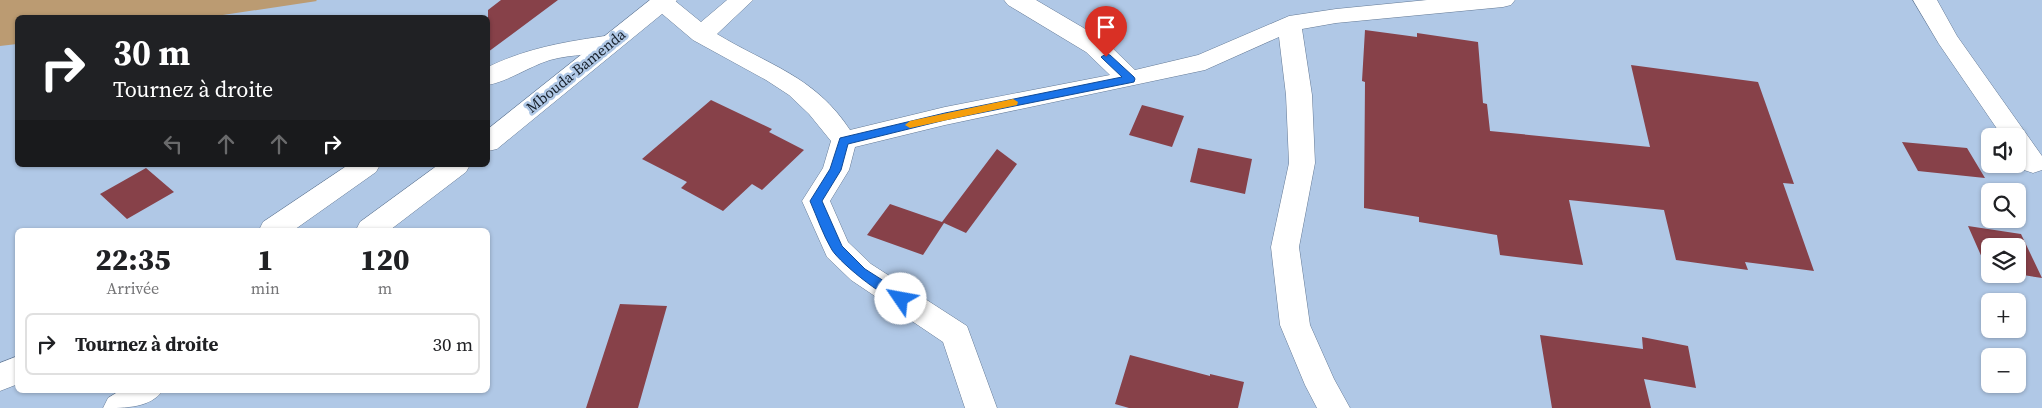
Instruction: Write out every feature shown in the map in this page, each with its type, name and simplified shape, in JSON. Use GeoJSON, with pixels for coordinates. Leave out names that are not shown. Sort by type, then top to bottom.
{"type":"FeatureCollection","features":[{"type":"Feature","properties":{"kind":"main road"},"geometry":{"type":"LineString","coordinates":[[701,35],[741,0]]}},
{"type":"Feature","properties":{"kind":"main road"},"geometry":{"type":"LineString","coordinates":[[1016,0],[1095,46],[1130,79]]}},
{"type":"Feature","properties":{"kind":"main road"},"geometry":{"type":"LineString","coordinates":[[844,141],[945,116],[1205,62],[1289,23],[1336,16],[1503,0]]}},
{"type":"Feature","properties":{"kind":"main road"},"geometry":{"type":"LineString","coordinates":[[1924,0],[1948,39],[2009,128]]}},
{"type":"Feature","properties":{"kind":"main road"},"geometry":{"type":"LineString","coordinates":[[663,1],[701,35],[726,50],[763,67],[802,91],[834,125],[844,141],[836,170],[816,201],[837,249],[861,272],[956,335],[981,408]]}},
{"type":"Feature","properties":{"kind":"main road","name":"Mbouda-Bamenda"},"geometry":{"type":"LineString","coordinates":[[490,140],[663,1]]}},
{"type":"Feature","properties":{"kind":"main road"},"geometry":{"type":"LineString","coordinates":[[1289,23],[1299,95],[1302,163],[1285,248],[1295,325],[1321,385],[1334,408]]}},
{"type":"Feature","properties":{"kind":"main road"},"geometry":{"type":"LineString","coordinates":[[490,76],[523,60],[554,51],[611,43]]}},
{"type":"Feature","properties":{"kind":"main road"},"geometry":{"type":"LineString","coordinates":[[2026,152],[2033,163]]}},
{"type":"Feature","properties":{"kind":"main road"},"geometry":{"type":"LineString","coordinates":[[276,228],[364,167]]}},
{"type":"Feature","properties":{"kind":"main road"},"geometry":{"type":"LineString","coordinates":[[373,228],[454,167]]}},
{"type":"Feature","properties":{"kind":"main road"},"geometry":{"type":"LineString","coordinates":[[0,378],[15,370]]}},
{"type":"Feature","properties":{"kind":"main road"},"geometry":{"type":"LineString","coordinates":[[119,408],[142,393]]}},
{"type":"Feature","properties":{"kind":"shaded area"},"geometry":{"type":"Polygon","coordinates":[[[0,0],[317,1],[223,15],[15,15],[15,44],[0,46],[0,0]]]}},
{"type":"Feature","properties":{"kind":"building"},"geometry":{"type":"Polygon","coordinates":[[[501,0],[558,0],[490,51],[490,15],[488,15],[488,10],[501,0]]]}},
{"type":"Feature","properties":{"kind":"building"},"geometry":{"type":"Polygon","coordinates":[[[1365,30],[1417,37],[1417,33],[1478,42],[1483,103],[1487,104],[1490,131],[1650,147],[1631,65],[1758,82],[1794,184],[1783,183],[1814,271],[1745,262],[1748,270],[1676,260],[1664,210],[1569,200],[1583,265],[1500,255],[1497,235],[1419,222],[1419,217],[1364,208],[1365,82],[1362,81],[1365,30]]]}},
{"type":"Feature","properties":{"kind":"building"},"geometry":{"type":"Polygon","coordinates":[[[711,100],[772,129],[769,132],[804,150],[762,190],[752,184],[723,211],[681,188],[687,182],[642,159],[711,100]]]}},
{"type":"Feature","properties":{"kind":"building"},"geometry":{"type":"Polygon","coordinates":[[[1142,105],[1184,116],[1172,147],[1129,135],[1142,105]]]}},
{"type":"Feature","properties":{"kind":"building"},"geometry":{"type":"Polygon","coordinates":[[[1902,142],[1967,148],[1985,178],[1918,171],[1902,142]]]}},
{"type":"Feature","properties":{"kind":"building"},"geometry":{"type":"Polygon","coordinates":[[[1198,148],[1252,159],[1245,194],[1190,182],[1198,148]]]}},
{"type":"Feature","properties":{"kind":"building"},"geometry":{"type":"Polygon","coordinates":[[[997,149],[1017,164],[966,233],[944,223],[923,255],[867,235],[890,204],[942,222],[997,149]]]}},
{"type":"Feature","properties":{"kind":"building"},"geometry":{"type":"Polygon","coordinates":[[[146,168],[174,192],[127,219],[100,194],[146,168]]]}},
{"type":"Feature","properties":{"kind":"building"},"geometry":{"type":"Polygon","coordinates":[[[1968,226],[2021,234],[2023,238],[1981,238],[1981,255],[1968,226]]]}},
{"type":"Feature","properties":{"kind":"building"},"geometry":{"type":"Polygon","coordinates":[[[2026,244],[2042,278],[2026,275],[2026,244]]]}},
{"type":"Feature","properties":{"kind":"building"},"geometry":{"type":"Polygon","coordinates":[[[620,304],[667,306],[638,408],[586,408],[620,304]]]}},
{"type":"Feature","properties":{"kind":"building"},"geometry":{"type":"Polygon","coordinates":[[[1540,335],[1643,349],[1642,337],[1688,346],[1696,388],[1644,379],[1651,408],[1552,408],[1540,335]]]}},
{"type":"Feature","properties":{"kind":"building"},"geometry":{"type":"Polygon","coordinates":[[[1130,355],[1210,376],[1210,374],[1244,382],[1238,408],[1129,408],[1115,404],[1130,355]]]}},
{"type":"Feature","properties":{"kind":"slow traffic"},"geometry":{"type":"LineString","coordinates":[[910,125],[1013,102]]}},
{"type":"Feature","properties":{"kind":"route"},"geometry":{"type":"LineString","coordinates":[[901,299],[861,272],[837,249],[816,201],[836,170],[844,141],[945,116],[1130,79],[1106,57]]}}]}
